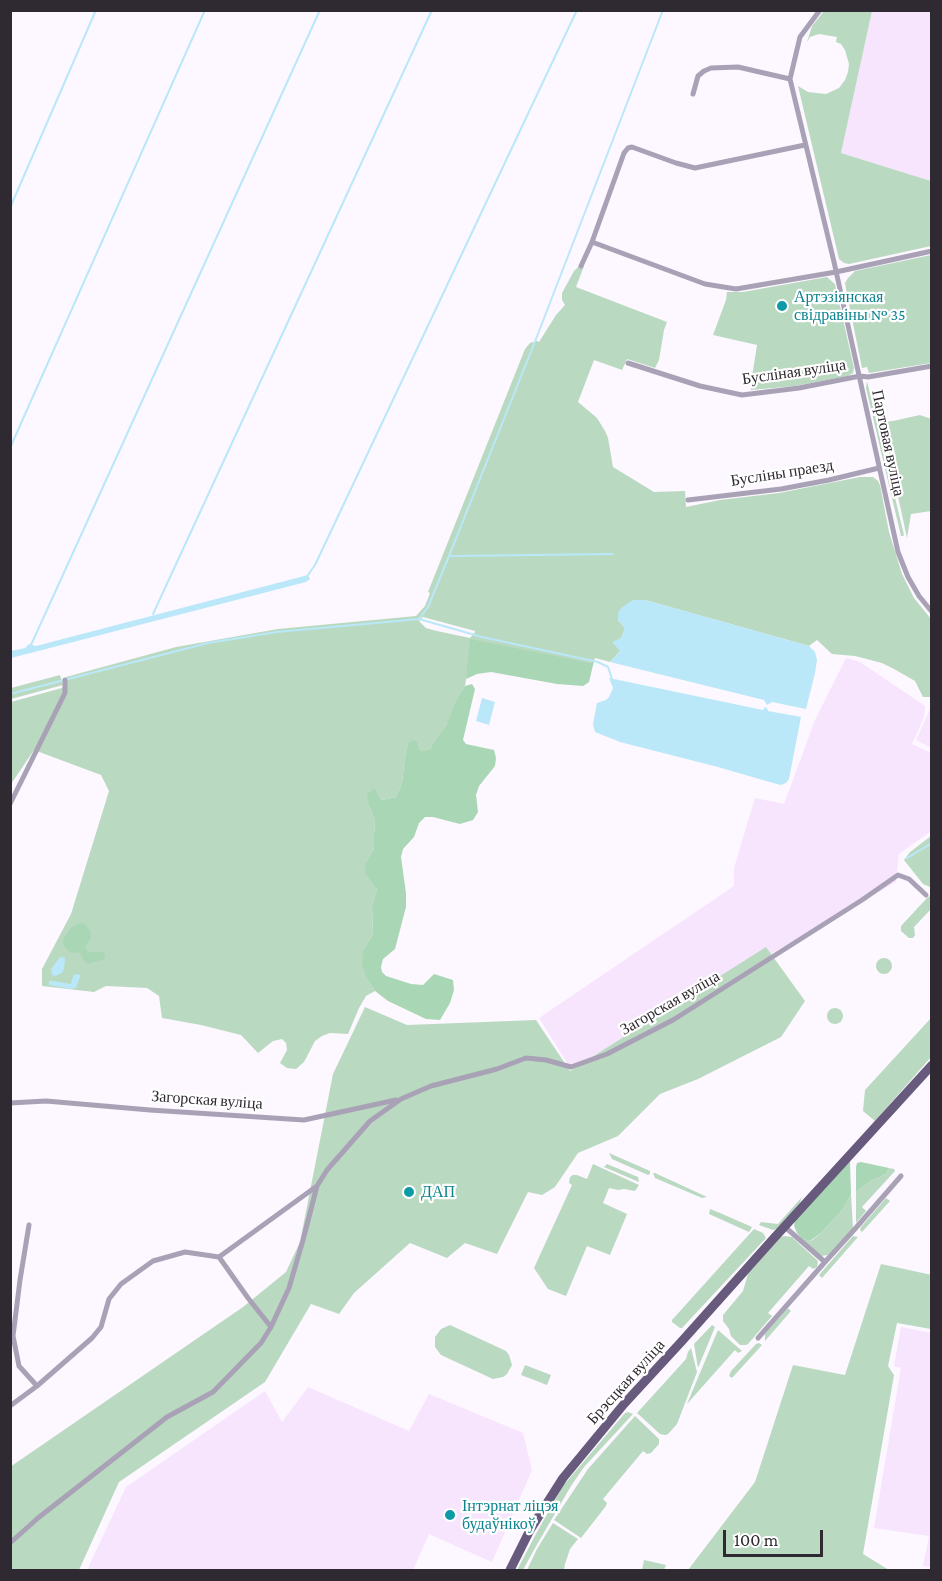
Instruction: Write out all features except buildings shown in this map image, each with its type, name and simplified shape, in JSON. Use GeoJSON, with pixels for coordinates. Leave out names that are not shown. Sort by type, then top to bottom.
{"type":"FeatureCollection","features":[{"type":"Feature","properties":{"kind":"main road","name":"Брэсцкая вуліца"},"geometry":{"type":"LineString","coordinates":[[510,1570],[530,1530],[563,1478],[624,1404],[932,1065]]}},
{"type":"Feature","properties":{"kind":"street","name":"Партовая вуліца"},"geometry":{"type":"LineString","coordinates":[[820,10],[800,37],[790,79],[860,376],[898,552],[908,577],[932,612]]}},
{"type":"Feature","properties":{"kind":"street"},"geometry":{"type":"LineString","coordinates":[[693,94],[698,76],[711,68],[738,67],[790,79]]}},
{"type":"Feature","properties":{"kind":"street"},"geometry":{"type":"LineString","coordinates":[[581,266],[624,153],[628,148],[632,147],[695,168],[805,145]]}},
{"type":"Feature","properties":{"kind":"street"},"geometry":{"type":"LineString","coordinates":[[592,242],[705,284],[723,288],[746,288],[836,272],[932,251]]}},
{"type":"Feature","properties":{"kind":"street","name":"Бусліная вуліца"},"geometry":{"type":"LineString","coordinates":[[628,363],[700,386],[742,395],[932,366]]}},
{"type":"Feature","properties":{"kind":"street","name":"Бусліны праезд"},"geometry":{"type":"LineString","coordinates":[[688,500],[781,489],[879,468]]}},
{"type":"Feature","properties":{"kind":"street"},"geometry":{"type":"LineString","coordinates":[[10,804],[65,693],[65,680]]}},
{"type":"Feature","properties":{"kind":"street","name":"Загорская вуліца"},"geometry":{"type":"LineString","coordinates":[[10,1103],[46,1101],[304,1120],[401,1099],[431,1086],[497,1069],[526,1058],[546,1060],[572,1067],[607,1054],[673,1020],[835,918],[898,875],[909,879],[926,895]]}},
{"type":"Feature","properties":{"kind":"street","name":"Загорская вуліца"},"geometry":{"type":"LineString","coordinates":[[219,1257],[317,1186],[327,1170],[370,1121],[401,1099]]}},
{"type":"Feature","properties":{"kind":"street"},"geometry":{"type":"LineString","coordinates":[[758,1338],[901,1176]]}},
{"type":"Feature","properties":{"kind":"street"},"geometry":{"type":"LineString","coordinates":[[10,1543],[38,1518],[167,1417],[213,1392],[261,1342],[271,1327],[289,1288],[317,1186]]}},
{"type":"Feature","properties":{"kind":"street"},"geometry":{"type":"LineString","coordinates":[[29,1226],[13,1336],[19,1366],[37,1386]]}},
{"type":"Feature","properties":{"kind":"street"},"geometry":{"type":"LineString","coordinates":[[784,1227],[825,1262]]}},
{"type":"Feature","properties":{"kind":"street"},"geometry":{"type":"LineString","coordinates":[[10,1406],[37,1386],[96,1333],[101,1327],[109,1299],[121,1284],[153,1261],[185,1252],[219,1257],[271,1327]]}},
{"type":"Feature","properties":{"kind":"shaded area"},"geometry":{"type":"Polygon","coordinates":[[[872,11],[931,11],[931,181],[841,153],[872,11]]]}},
{"type":"Feature","properties":{"kind":"shaded area"},"geometry":{"type":"Polygon","coordinates":[[[846,658],[860,662],[925,706],[924,717],[912,744],[931,753],[931,831],[899,854],[896,882],[571,1069],[539,1018],[734,886],[734,868],[755,798],[784,804],[815,720],[846,658]]]}},
{"type":"Feature","properties":{"kind":"shaded area"},"geometry":{"type":"Polygon","coordinates":[[[931,707],[932,748],[916,740],[931,707]]]}},
{"type":"Feature","properties":{"kind":"shaded area"},"geometry":{"type":"Polygon","coordinates":[[[901,1327],[931,1333],[931,1567],[923,1566],[929,1536],[874,1528],[901,1368],[894,1366],[901,1327]]]}},
{"type":"Feature","properties":{"kind":"shaded area"},"geometry":{"type":"Polygon","coordinates":[[[308,1387],[409,1431],[429,1394],[523,1433],[532,1470],[492,1562],[429,1534],[413,1570],[87,1570],[126,1487],[265,1391],[282,1422],[308,1387]]]}},
{"type":"Feature","properties":{"kind":"green space"},"geometry":{"type":"Polygon","coordinates":[[[824,11],[872,11],[841,153],[931,181],[931,246],[849,264],[839,259],[798,86],[808,92],[826,94],[839,88],[848,72],[849,64],[845,50],[841,44],[836,42],[837,37],[819,34],[810,37],[807,42],[812,26],[824,11]]]}},
{"type":"Feature","properties":{"kind":"green space"},"geometry":{"type":"Polygon","coordinates":[[[931,255],[931,363],[869,373],[867,367],[862,368],[845,283],[855,271],[931,255]]]}},
{"type":"Feature","properties":{"kind":"green space"},"geometry":{"type":"Polygon","coordinates":[[[579,266],[584,266],[576,287],[667,322],[659,360],[655,368],[627,359],[622,370],[594,360],[578,402],[597,418],[605,431],[613,467],[654,492],[685,491],[686,507],[720,500],[779,493],[860,477],[873,477],[878,481],[889,532],[902,574],[914,598],[931,619],[931,697],[923,697],[915,681],[882,663],[855,656],[832,654],[817,640],[809,646],[645,600],[618,620],[624,627],[624,631],[620,651],[610,662],[595,658],[590,663],[467,673],[465,686],[453,712],[430,749],[424,752],[420,750],[418,743],[408,744],[402,783],[396,797],[382,800],[375,788],[369,806],[375,820],[374,848],[366,862],[377,889],[372,905],[373,934],[363,950],[367,979],[375,991],[366,996],[348,1034],[330,1033],[322,1036],[315,1041],[304,1062],[296,1069],[287,1068],[280,1063],[287,1050],[286,1043],[282,1039],[273,1041],[258,1053],[241,1035],[162,1018],[159,996],[147,988],[106,986],[94,992],[42,986],[42,969],[71,914],[109,791],[101,775],[34,750],[11,784],[11,702],[62,688],[67,681],[66,677],[176,647],[278,629],[416,616],[425,606],[430,593],[428,592],[525,349],[530,343],[539,342],[565,305],[562,293],[579,266]],[[423,617],[419,621],[426,628],[470,638],[475,631],[423,617]]]}},
{"type":"Feature","properties":{"kind":"green space"},"geometry":{"type":"Polygon","coordinates":[[[827,277],[835,284],[854,368],[853,373],[848,376],[795,386],[751,390],[757,345],[713,335],[727,292],[743,292],[827,277]]]}},
{"type":"Feature","properties":{"kind":"green space"},"geometry":{"type":"Polygon","coordinates":[[[867,381],[903,536],[901,536],[866,388],[867,381]]]}},
{"type":"Feature","properties":{"kind":"green space"},"geometry":{"type":"Polygon","coordinates":[[[920,415],[931,419],[931,511],[911,514],[907,538],[882,422],[920,415]]]}},
{"type":"Feature","properties":{"kind":"green space"},"geometry":{"type":"Polygon","coordinates":[[[470,639],[590,663],[594,661],[589,682],[583,686],[557,684],[491,672],[477,674],[466,679],[470,639]]]}},
{"type":"Feature","properties":{"kind":"green space"},"geometry":{"type":"Polygon","coordinates":[[[60,675],[63,685],[11,699],[11,688],[60,675]]]}},
{"type":"Feature","properties":{"kind":"green space"},"geometry":{"type":"Polygon","coordinates":[[[472,684],[475,689],[463,740],[466,744],[494,750],[495,766],[479,786],[476,795],[478,812],[473,820],[460,824],[425,817],[419,823],[414,837],[403,849],[401,857],[406,907],[395,949],[383,959],[381,967],[386,976],[411,984],[423,985],[434,974],[453,980],[454,990],[450,1003],[440,1020],[426,1019],[388,1001],[375,991],[367,979],[362,964],[363,950],[373,934],[372,905],[377,889],[365,873],[366,862],[374,848],[375,820],[367,794],[375,788],[382,800],[396,797],[402,783],[408,743],[414,740],[418,743],[420,750],[430,749],[446,725],[459,695],[465,686],[472,684]]]}},
{"type":"Feature","properties":{"kind":"green space"},"geometry":{"type":"Polygon","coordinates":[[[931,836],[932,887],[930,887],[923,884],[904,860],[910,852],[931,836]]]}},
{"type":"Feature","properties":{"kind":"green space"},"geometry":{"type":"Polygon","coordinates":[[[931,895],[931,909],[914,927],[913,938],[909,938],[901,931],[901,926],[931,895]]]}},
{"type":"Feature","properties":{"kind":"green space"},"geometry":{"type":"Polygon","coordinates":[[[84,923],[91,932],[91,938],[85,947],[88,952],[103,952],[105,959],[87,964],[80,953],[70,952],[63,945],[64,938],[71,928],[84,923]]]}},
{"type":"Feature","properties":{"kind":"green space"},"geometry":{"type":"Polygon","coordinates":[[[766,947],[805,1001],[781,1037],[698,1079],[660,1094],[618,1136],[578,1153],[555,1187],[542,1195],[528,1192],[497,1254],[465,1243],[447,1258],[410,1243],[354,1293],[339,1314],[311,1304],[265,1382],[119,1482],[79,1570],[11,1570],[10,1467],[243,1307],[286,1272],[300,1242],[333,1074],[365,1007],[407,1025],[536,1020],[570,1071],[766,947]]]}},
{"type":"Feature","properties":{"kind":"green space"},"geometry":{"type":"Polygon","coordinates":[[[884,958],[892,966],[884,974],[876,966],[884,958]]]}},
{"type":"Feature","properties":{"kind":"green space"},"geometry":{"type":"Polygon","coordinates":[[[835,1008],[843,1016],[835,1024],[827,1016],[835,1008]]]}},
{"type":"Feature","properties":{"kind":"green space"},"geometry":{"type":"Polygon","coordinates":[[[931,1018],[931,1057],[875,1121],[863,1111],[865,1090],[931,1018]]]}},
{"type":"Feature","properties":{"kind":"green space"},"geometry":{"type":"Polygon","coordinates":[[[609,1153],[650,1171],[650,1174],[612,1159],[609,1153]]]}},
{"type":"Feature","properties":{"kind":"green space"},"geometry":{"type":"Polygon","coordinates":[[[850,1161],[851,1194],[843,1209],[822,1232],[810,1241],[802,1239],[794,1226],[795,1220],[850,1161]]]}},
{"type":"Feature","properties":{"kind":"green space"},"geometry":{"type":"Polygon","coordinates":[[[857,1163],[889,1168],[886,1174],[856,1190],[856,1167],[857,1163]]]}},
{"type":"Feature","properties":{"kind":"green space"},"geometry":{"type":"Polygon","coordinates":[[[593,1164],[639,1185],[635,1191],[609,1188],[603,1203],[627,1214],[610,1255],[587,1246],[566,1296],[548,1289],[534,1268],[572,1185],[569,1183],[570,1177],[577,1175],[587,1179],[593,1164]]]}},
{"type":"Feature","properties":{"kind":"green space"},"geometry":{"type":"Polygon","coordinates":[[[607,1164],[638,1177],[639,1182],[604,1167],[607,1164]]]}},
{"type":"Feature","properties":{"kind":"green space"},"geometry":{"type":"Polygon","coordinates":[[[889,1168],[895,1171],[862,1207],[866,1211],[856,1223],[856,1190],[886,1174],[889,1168]]]}},
{"type":"Feature","properties":{"kind":"green space"},"geometry":{"type":"Polygon","coordinates":[[[653,1173],[707,1197],[702,1198],[655,1178],[653,1173]]]}},
{"type":"Feature","properties":{"kind":"green space"},"geometry":{"type":"Polygon","coordinates":[[[851,1194],[853,1228],[828,1255],[820,1256],[802,1239],[811,1241],[822,1232],[843,1209],[851,1194]]]}},
{"type":"Feature","properties":{"kind":"green space"},"geometry":{"type":"Polygon","coordinates":[[[802,1197],[799,1205],[777,1229],[773,1230],[759,1225],[761,1222],[778,1224],[802,1197]]]}},
{"type":"Feature","properties":{"kind":"green space"},"geometry":{"type":"Polygon","coordinates":[[[886,1198],[890,1201],[862,1232],[861,1227],[886,1198]]]}},
{"type":"Feature","properties":{"kind":"green space"},"geometry":{"type":"Polygon","coordinates":[[[710,1209],[752,1227],[749,1232],[709,1214],[710,1209]]]}},
{"type":"Feature","properties":{"kind":"green space"},"geometry":{"type":"Polygon","coordinates":[[[754,1229],[763,1233],[766,1238],[682,1328],[672,1322],[672,1320],[754,1229]]]}},
{"type":"Feature","properties":{"kind":"green space"},"geometry":{"type":"Polygon","coordinates":[[[784,1236],[792,1237],[818,1261],[817,1267],[813,1269],[809,1266],[768,1313],[772,1316],[748,1344],[740,1345],[731,1336],[723,1321],[723,1315],[743,1291],[748,1274],[784,1236]]]}},
{"type":"Feature","properties":{"kind":"green space"},"geometry":{"type":"Polygon","coordinates":[[[853,1236],[858,1237],[822,1278],[819,1275],[853,1236]]]}},
{"type":"Feature","properties":{"kind":"green space"},"geometry":{"type":"Polygon","coordinates":[[[881,1264],[932,1275],[931,1329],[897,1323],[888,1366],[894,1375],[863,1554],[889,1570],[688,1570],[755,1482],[793,1365],[845,1375],[881,1264]]]}},
{"type":"Feature","properties":{"kind":"green space"},"geometry":{"type":"Polygon","coordinates":[[[788,1308],[791,1311],[765,1341],[765,1334],[788,1308]]]}},
{"type":"Feature","properties":{"kind":"green space"},"geometry":{"type":"Polygon","coordinates":[[[450,1325],[506,1351],[512,1365],[507,1374],[493,1379],[441,1355],[435,1347],[435,1337],[441,1329],[450,1325]]]}},
{"type":"Feature","properties":{"kind":"green space"},"geometry":{"type":"Polygon","coordinates":[[[712,1325],[715,1327],[698,1368],[694,1344],[712,1325]]]}},
{"type":"Feature","properties":{"kind":"green space"},"geometry":{"type":"Polygon","coordinates":[[[718,1330],[742,1351],[738,1353],[735,1350],[687,1404],[718,1330]]]}},
{"type":"Feature","properties":{"kind":"green space"},"geometry":{"type":"Polygon","coordinates":[[[759,1343],[762,1345],[732,1378],[729,1376],[731,1371],[759,1343]]]}},
{"type":"Feature","properties":{"kind":"green space"},"geometry":{"type":"Polygon","coordinates":[[[691,1348],[697,1372],[677,1424],[668,1434],[660,1434],[637,1413],[686,1359],[691,1348]]]}},
{"type":"Feature","properties":{"kind":"green space"},"geometry":{"type":"Polygon","coordinates":[[[525,1365],[551,1375],[547,1385],[521,1375],[525,1365]]]}},
{"type":"Feature","properties":{"kind":"green space"},"geometry":{"type":"Polygon","coordinates":[[[628,1412],[633,1414],[584,1467],[523,1570],[517,1570],[563,1486],[628,1412]]]}},
{"type":"Feature","properties":{"kind":"green space"},"geometry":{"type":"Polygon","coordinates":[[[635,1416],[659,1439],[659,1444],[651,1453],[647,1454],[643,1451],[603,1499],[607,1503],[606,1506],[581,1538],[554,1520],[588,1469],[635,1416]]]}},
{"type":"Feature","properties":{"kind":"green space"},"geometry":{"type":"Polygon","coordinates":[[[553,1523],[578,1539],[570,1549],[564,1570],[527,1570],[537,1549],[553,1523]]]}},
{"type":"Feature","properties":{"kind":"green space"},"geometry":{"type":"Polygon","coordinates":[[[644,1560],[666,1565],[664,1570],[642,1570],[644,1560]]]}},
{"type":"Feature","properties":{"kind":"water"},"geometry":{"type":"Polygon","coordinates":[[[308,575],[310,579],[306,582],[11,658],[11,651],[25,648],[29,644],[36,646],[308,575]]]}},
{"type":"Feature","properties":{"kind":"water"},"geometry":{"type":"Polygon","coordinates":[[[633,600],[645,600],[809,646],[815,652],[817,660],[806,709],[772,702],[767,705],[764,700],[610,662],[620,651],[612,642],[621,638],[624,631],[624,627],[618,620],[618,613],[621,608],[633,600]]]}},
{"type":"Feature","properties":{"kind":"water"},"geometry":{"type":"Polygon","coordinates":[[[609,678],[763,710],[765,707],[768,711],[801,717],[789,779],[781,785],[620,742],[595,732],[593,724],[597,703],[606,700],[613,688],[609,678]]]}},
{"type":"Feature","properties":{"kind":"water"},"geometry":{"type":"Polygon","coordinates":[[[482,698],[495,702],[489,725],[476,721],[482,698]]]}},
{"type":"Feature","properties":{"kind":"water"},"geometry":{"type":"Polygon","coordinates":[[[60,957],[65,958],[64,969],[62,973],[52,975],[51,969],[60,957]]]}},
{"type":"Feature","properties":{"kind":"water"},"geometry":{"type":"Polygon","coordinates":[[[76,974],[80,977],[76,988],[49,985],[49,981],[71,984],[76,974]]]}},
{"type":"Feature","properties":{"kind":"waterway"},"geometry":{"type":"LineString","coordinates":[[10,208],[96,10]]}},
{"type":"Feature","properties":{"kind":"waterway"},"geometry":{"type":"LineString","coordinates":[[10,448],[205,10]]}},
{"type":"Feature","properties":{"kind":"waterway"},"geometry":{"type":"LineString","coordinates":[[31,645],[320,10]]}},
{"type":"Feature","properties":{"kind":"waterway"},"geometry":{"type":"LineString","coordinates":[[153,614],[432,10]]}},
{"type":"Feature","properties":{"kind":"waterway"},"geometry":{"type":"LineString","coordinates":[[308,575],[315,565],[577,10]]}},
{"type":"Feature","properties":{"kind":"waterway"},"geometry":{"type":"LineString","coordinates":[[419,619],[428,607],[536,339],[663,10]]}},
{"type":"Feature","properties":{"kind":"waterway"},"geometry":{"type":"LineString","coordinates":[[451,556],[613,554]]}},
{"type":"Feature","properties":{"kind":"waterway"},"geometry":{"type":"LineString","coordinates":[[10,694],[208,643],[277,632],[419,619],[482,637],[598,662],[608,667],[612,679]]}},
{"type":"Feature","properties":{"kind":"waterway"},"geometry":{"type":"LineString","coordinates":[[907,858],[932,843]]}},
{"type":"Feature","properties":{"kind":"place","name":"Артэзіянская свідравіны № 35"},"geometry":{"type":"Point","coordinates":[782,306]}},
{"type":"Feature","properties":{"kind":"place","name":"ДАП"},"geometry":{"type":"Point","coordinates":[409,1192]}},
{"type":"Feature","properties":{"kind":"place","name":"Інтэрнат ліцэя будаўнікоў"},"geometry":{"type":"Point","coordinates":[450,1515]}}]}
